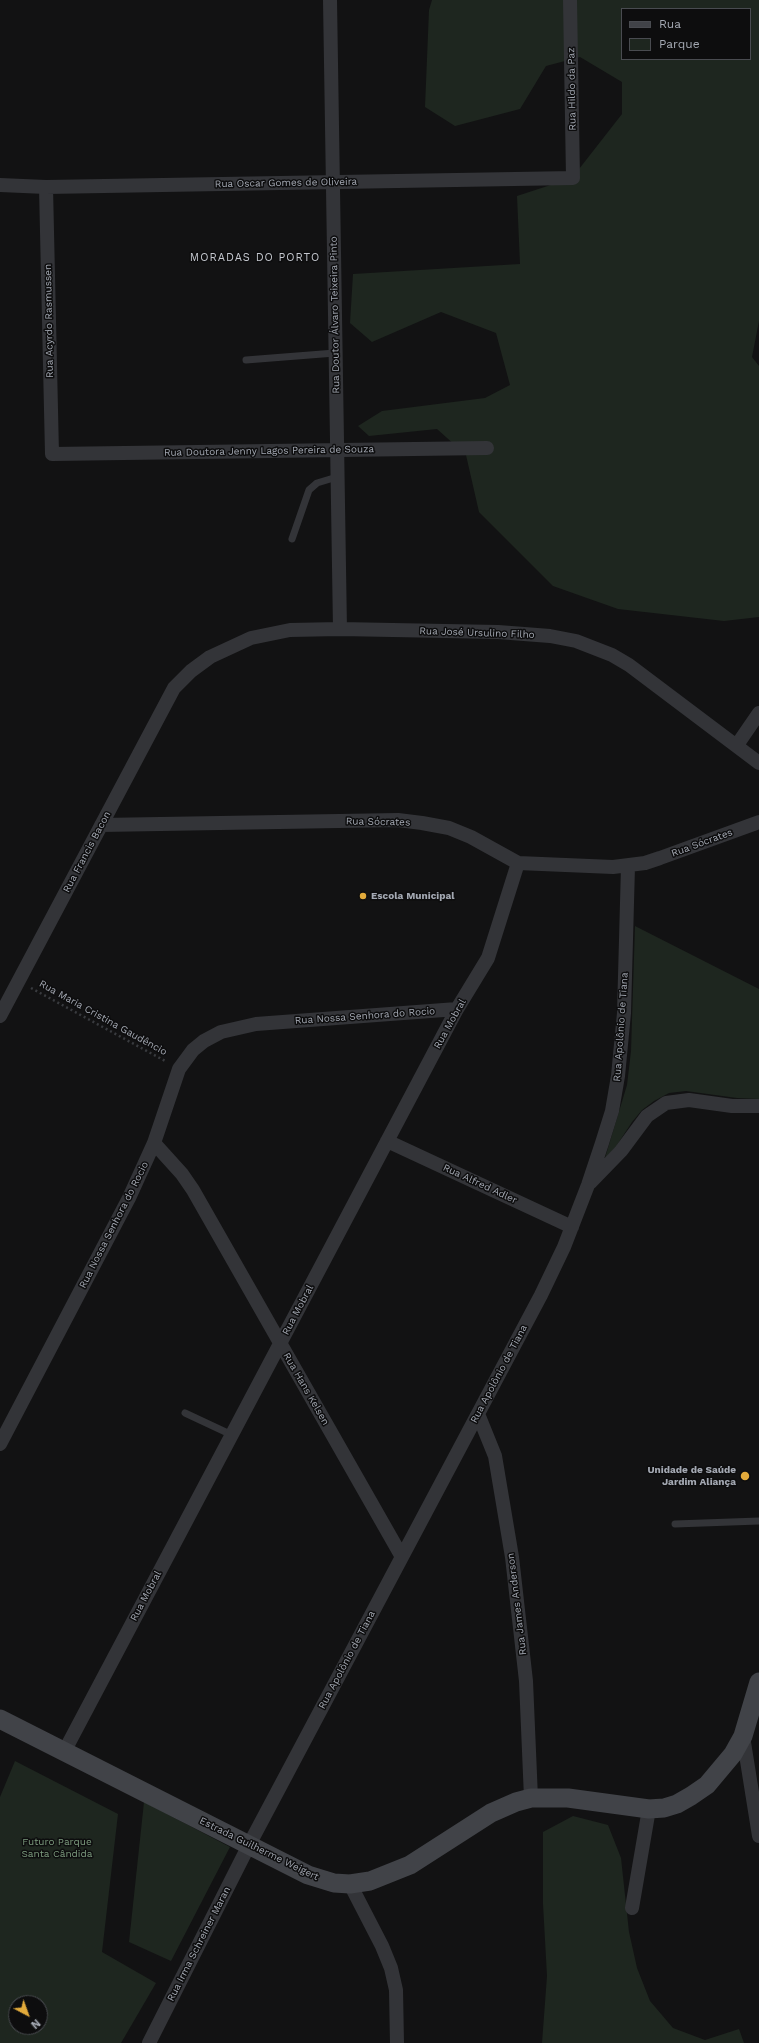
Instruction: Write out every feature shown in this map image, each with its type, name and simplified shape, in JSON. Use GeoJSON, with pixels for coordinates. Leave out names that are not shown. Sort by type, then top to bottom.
{"type":"FeatureCollection","features":[{"type":"Feature","properties":{"kind":"street","name":"Rua Doutor Álvaro Teixeira Pinto"},"geometry":{"type":"LineString","coordinates":[[330,0],[340,630]]}},
{"type":"Feature","properties":{"kind":"street","name":"Rua Hildo da Paz"},"geometry":{"type":"LineString","coordinates":[[570,0],[573,178]]}},
{"type":"Feature","properties":{"kind":"street","name":"Rua Oscar Gomes de Oliveira"},"geometry":{"type":"LineString","coordinates":[[0,185],[46,188],[573,178]]}},
{"type":"Feature","properties":{"kind":"street","name":"Rua Acyrdo Rasmussen"},"geometry":{"type":"LineString","coordinates":[[46,188],[52,454]]}},
{"type":"Feature","properties":{"kind":"street","name":"Rua Doutora Jenny Lagos Pereira de Souza"},"geometry":{"type":"LineString","coordinates":[[52,454],[487,448]]}},
{"type":"Feature","properties":{"kind":"street","name":"Rua José Ursulino Filho"},"geometry":{"type":"LineString","coordinates":[[174,688],[191,671],[210,657],[251,638],[290,630],[498,632],[550,636],[576,641],[612,655],[629,665],[759,763]]}},
{"type":"Feature","properties":{"kind":"street","name":"Rua Francis Bacon"},"geometry":{"type":"LineString","coordinates":[[0,1016],[174,688]]}},
{"type":"Feature","properties":{"kind":"street"},"geometry":{"type":"LineString","coordinates":[[737,745],[759,713]]}},
{"type":"Feature","properties":{"kind":"street","name":"Rua Sócrates"},"geometry":{"type":"LineString","coordinates":[[101,825],[398,820],[449,828],[471,837],[518,863],[628,866],[660,858],[759,822]]}},
{"type":"Feature","properties":{"kind":"street","name":"Rua Mobral"},"geometry":{"type":"LineString","coordinates":[[64,1752],[457,1009],[488,958],[518,863]]}},
{"type":"Feature","properties":{"kind":"street","name":"Rua Apolônio de Tiana"},"geometry":{"type":"LineString","coordinates":[[249,1845],[541,1295],[572,1227],[588,1185],[612,1111],[618,1076],[624,1013],[628,866]]}},
{"type":"Feature","properties":{"kind":"street","name":"Rua Nossa Senhora do Rocio"},"geometry":{"type":"LineString","coordinates":[[0,1444],[129,1198],[154,1143],[179,1069],[193,1050],[204,1040],[239,1026],[457,1009]]}},
{"type":"Feature","properties":{"kind":"street"},"geometry":{"type":"LineString","coordinates":[[588,1185],[621,1151],[647,1116],[666,1103],[689,1100],[732,1106],[759,1106]]}},
{"type":"Feature","properties":{"kind":"street","name":"Rua Alfred Adler"},"geometry":{"type":"LineString","coordinates":[[388,1141],[572,1227]]}},
{"type":"Feature","properties":{"kind":"street","name":"Rua Hans Kelsen"},"geometry":{"type":"LineString","coordinates":[[154,1143],[182,1174],[193,1190],[402,1557]]}},
{"type":"Feature","properties":{"kind":"street","name":"Rua James Anderson"},"geometry":{"type":"LineString","coordinates":[[478,1414],[495,1456],[512,1557],[526,1681],[531,1798]]}},
{"type":"Feature","properties":{"kind":"street","name":"Estrada Guilherme Weigert"},"geometry":{"type":"LineString","coordinates":[[0,1719],[319,1880],[350,1884],[370,1881],[404,1867],[433,1851],[491,1813],[516,1802],[531,1798],[568,1798],[634,1809],[664,1808],[677,1804],[707,1785],[730,1759],[743,1736],[759,1682]]}},
{"type":"Feature","properties":{"kind":"street"},"geometry":{"type":"LineString","coordinates":[[743,1736],[759,1836]]}},
{"type":"Feature","properties":{"kind":"street"},"geometry":{"type":"LineString","coordinates":[[632,1908],[649,1809]]}},
{"type":"Feature","properties":{"kind":"street","name":"Rua Irma Schreiner Maran"},"geometry":{"type":"LineString","coordinates":[[149,2043],[249,1845]]}},
{"type":"Feature","properties":{"kind":"street"},"geometry":{"type":"LineString","coordinates":[[350,1884],[382,1946],[391,1968],[396,1990],[397,2043]]}},
{"type":"Feature","properties":{"kind":"lane"},"geometry":{"type":"LineString","coordinates":[[246,360],[335,353]]}},
{"type":"Feature","properties":{"kind":"lane"},"geometry":{"type":"LineString","coordinates":[[292,539],[309,490],[317,484],[337,477]]}},
{"type":"Feature","properties":{"kind":"lane"},"geometry":{"type":"LineString","coordinates":[[185,1413],[232,1435]]}},
{"type":"Feature","properties":{"kind":"lane"},"geometry":{"type":"LineString","coordinates":[[675,1524],[759,1521]]}},
{"type":"Feature","properties":{"kind":"path","name":"Rua Maria Cristina Gaudêncio"},"geometry":{"type":"LineString","coordinates":[[18,981],[179,1069]]}},
{"type":"Feature","properties":{"kind":"green space"},"geometry":{"type":"Polygon","coordinates":[[[432,0],[759,0],[759,321],[752,357],[759,366],[759,617],[724,621],[618,609],[553,586],[479,512],[466,455],[437,429],[369,436],[358,426],[382,411],[485,398],[510,385],[496,333],[441,312],[372,342],[350,323],[353,274],[520,264],[517,196],[572,178],[622,114],[622,82],[580,57],[546,66],[520,109],[455,126],[425,107],[429,10],[432,0]]]}},
{"type":"Feature","properties":{"kind":"green space"},"geometry":{"type":"Polygon","coordinates":[[[635,926],[759,989],[759,1099],[737,1098],[686,1091],[669,1093],[654,1101],[642,1110],[632,1122],[615,1148],[605,1158],[627,1085],[631,1051],[635,926]]]}},
{"type":"Feature","properties":{"kind":"green space","name":"Futuro Parque Santa Cândida"},"geometry":{"type":"Polygon","coordinates":[[[15,1761],[118,1814],[102,1952],[156,1983],[121,2043],[0,2043],[0,1797],[15,1761]]]}},
{"type":"Feature","properties":{"kind":"green space"},"geometry":{"type":"Polygon","coordinates":[[[144,1802],[230,1847],[171,1961],[129,1942],[144,1802]]]}},
{"type":"Feature","properties":{"kind":"green space"},"geometry":{"type":"Polygon","coordinates":[[[573,1816],[608,1825],[621,1858],[629,1932],[637,1968],[650,2001],[673,2028],[705,2040],[739,2029],[744,2043],[542,2043],[547,1976],[543,1904],[543,1832],[573,1816]]]}},
{"type":"Feature","properties":{"kind":"place","name":"Escola Municipal"},"geometry":{"type":"Point","coordinates":[363,896]}},
{"type":"Feature","properties":{"kind":"place","name":"Unidade de Saúde Jardim Aliança"},"geometry":{"type":"Point","coordinates":[745,1476]}},
{"type":"Feature","properties":{"kind":"district","name":"MORADAS DO PORTO"},"geometry":{"type":"Point","coordinates":[255,258]}}]}
